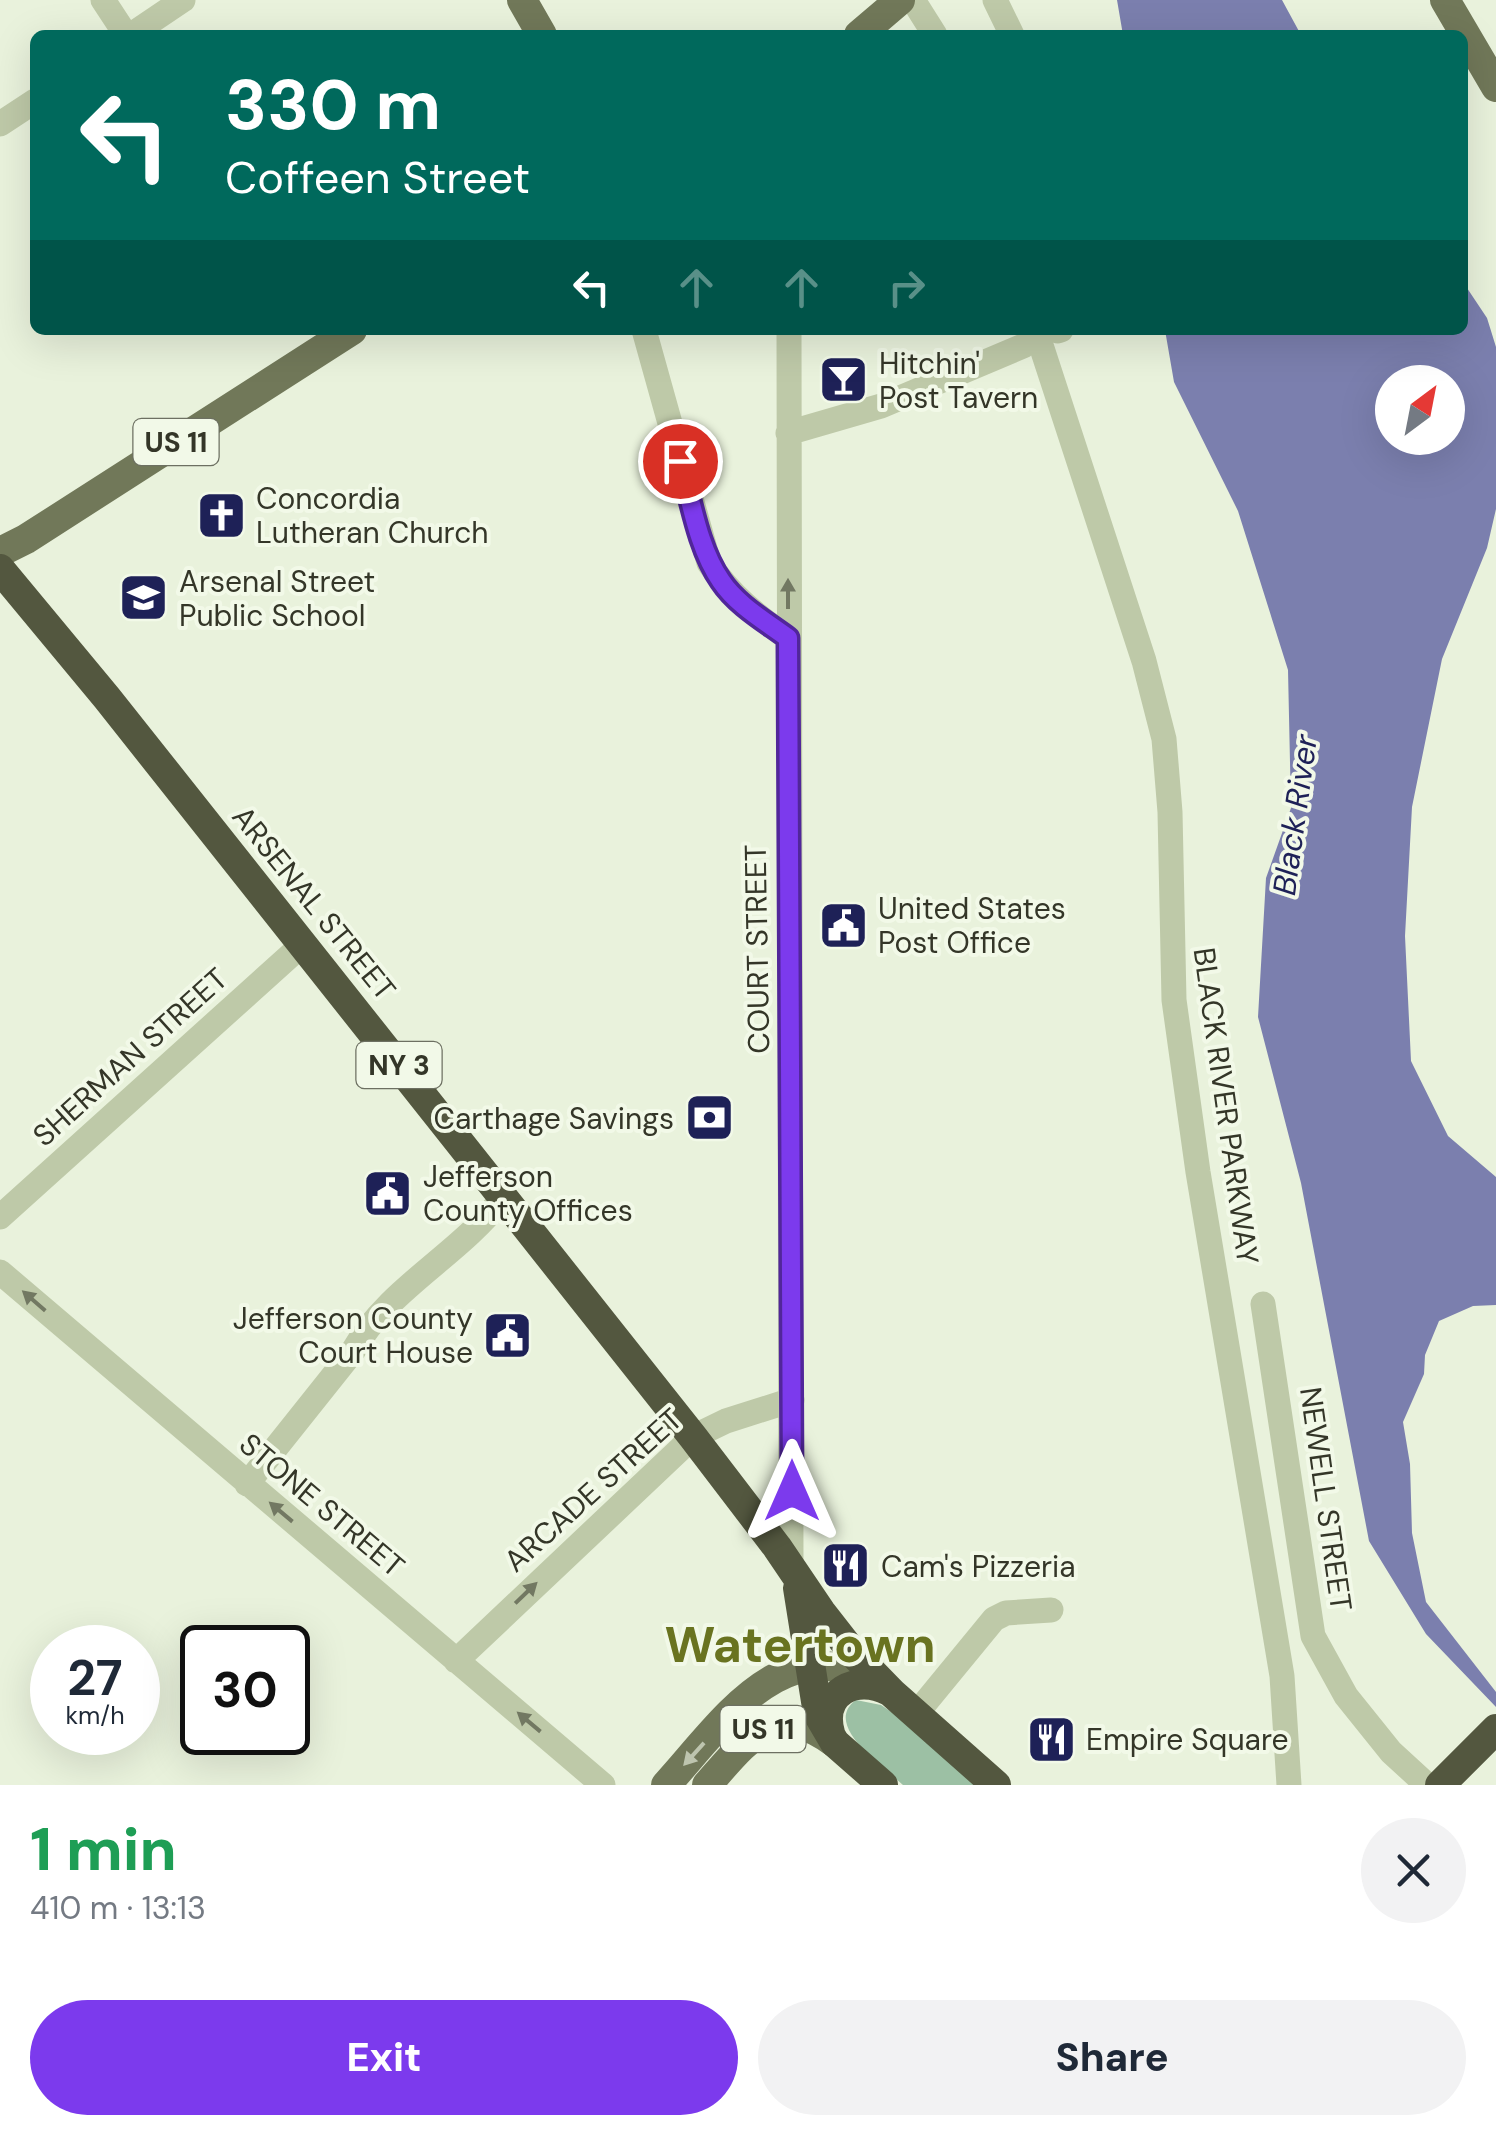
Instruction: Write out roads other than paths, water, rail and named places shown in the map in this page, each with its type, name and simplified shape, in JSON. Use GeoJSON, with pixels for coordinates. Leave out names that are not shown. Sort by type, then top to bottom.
{"type":"FeatureCollection","features":[{"type":"Feature","properties":{"kind":"highway","name":"ARSENAL STREET"},"geometry":{"type":"LineString","coordinates":[[0,569],[303,944],[791,1566]]}},
{"type":"Feature","properties":{"kind":"highway","name":"NY 3"},"geometry":{"type":"LineString","coordinates":[[791,1566],[800,1592],[814,1700],[825,1730],[836,1743]]}},
{"type":"Feature","properties":{"kind":"highway","name":"NY 3"},"geometry":{"type":"LineString","coordinates":[[791,1566],[837,1634],[892,1693]]}},
{"type":"Feature","properties":{"kind":"highway"},"geometry":{"type":"LineString","coordinates":[[836,1743],[827,1722],[828,1710],[840,1690],[861,1683],[892,1693]]}},
{"type":"Feature","properties":{"kind":"highway","name":"US 11"},"geometry":{"type":"LineString","coordinates":[[892,1693],[996,1785]]}},
{"type":"Feature","properties":{"kind":"highway"},"geometry":{"type":"LineString","coordinates":[[1440,1785],[1491,1733]]}},
{"type":"Feature","properties":{"kind":"highway","name":"US 11"},"geometry":{"type":"LineString","coordinates":[[836,1743],[882,1785]]}},
{"type":"Feature","properties":{"kind":"main road"},"geometry":{"type":"LineString","coordinates":[[522,0],[539,30]]}},
{"type":"Feature","properties":{"kind":"main road"},"geometry":{"type":"LineString","coordinates":[[1445,0],[1462,30]]}},
{"type":"Feature","properties":{"kind":"main road"},"geometry":{"type":"LineString","coordinates":[[1468,40],[1496,88]]}},
{"type":"Feature","properties":{"kind":"main road","name":"US 11"},"geometry":{"type":"LineString","coordinates":[[0,552],[26,539],[332,335]]}},
{"type":"Feature","properties":{"kind":"main road","name":"US 11"},"geometry":{"type":"LineString","coordinates":[[666,1785],[760,1685],[789,1670],[812,1665],[848,1670],[892,1693]]}},
{"type":"Feature","properties":{"kind":"main road"},"geometry":{"type":"LineString","coordinates":[[791,1722],[814,1700]]}},
{"type":"Feature","properties":{"kind":"main road","name":"US 11"},"geometry":{"type":"LineString","coordinates":[[707,1785],[761,1730],[791,1722],[806,1725],[836,1743]]}},
{"type":"Feature","properties":{"kind":"street"},"geometry":{"type":"LineString","coordinates":[[103,0],[125,30]]}},
{"type":"Feature","properties":{"kind":"street"},"geometry":{"type":"LineString","coordinates":[[137,30],[183,0]]}},
{"type":"Feature","properties":{"kind":"street"},"geometry":{"type":"LineString","coordinates":[[914,0],[932,30]]}},
{"type":"Feature","properties":{"kind":"street"},"geometry":{"type":"LineString","coordinates":[[995,0],[1010,30]]}},
{"type":"Feature","properties":{"kind":"street"},"geometry":{"type":"LineString","coordinates":[[0,124],[30,103]]}},
{"type":"Feature","properties":{"kind":"street"},"geometry":{"type":"LineString","coordinates":[[645,335],[710,562],[724,585],[753,613],[788,638]]}},
{"type":"Feature","properties":{"kind":"street","name":"COURT STREET"},"geometry":{"type":"LineString","coordinates":[[789,335],[791,1566]]}},
{"type":"Feature","properties":{"kind":"street"},"geometry":{"type":"LineString","coordinates":[[788,433],[881,406],[1029,338]]}},
{"type":"Feature","properties":{"kind":"street","name":"BLACK RIVER PARKWAY"},"geometry":{"type":"LineString","coordinates":[[1029,338],[1144,661],[1164,740],[1170,812],[1174,1000],[1198,1172],[1282,1676],[1289,1785]]}},
{"type":"Feature","properties":{"kind":"street","name":"SHERMAN STREET"},"geometry":{"type":"LineString","coordinates":[[0,1218],[303,944]]}},
{"type":"Feature","properties":{"kind":"street"},"geometry":{"type":"LineString","coordinates":[[247,1484],[353,1351],[364,1330],[399,1294],[488,1217],[503,1197]]}},
{"type":"Feature","properties":{"kind":"street","name":"STONE STREET"},"geometry":{"type":"LineString","coordinates":[[0,1272],[603,1785]]}},
{"type":"Feature","properties":{"kind":"street","name":"NEWELL STREET"},"geometry":{"type":"LineString","coordinates":[[1263,1304],[1313,1636],[1346,1696],[1391,1752],[1427,1785]]}},
{"type":"Feature","properties":{"kind":"street","name":"ARCADE STREET"},"geometry":{"type":"LineString","coordinates":[[456,1661],[693,1437],[726,1420],[792,1400]]}},
{"type":"Feature","properties":{"kind":"street"},"geometry":{"type":"LineString","coordinates":[[916,1714],[994,1619],[1006,1612],[1052,1610]]}},
{"type":"Feature","properties":{"kind":"water"},"geometry":{"type":"Polygon","coordinates":[[[1117,0],[1282,0],[1298,30],[1122,30],[1117,0]]]}},
{"type":"Feature","properties":{"kind":"water","name":"Black River"},"geometry":{"type":"Polygon","coordinates":[[[1468,290],[1487,318],[1496,347],[1496,509],[1487,548],[1442,659],[1412,807],[1405,936],[1411,1061],[1448,1136],[1496,1177],[1496,1305],[1473,1306],[1439,1321],[1425,1355],[1424,1374],[1403,1422],[1410,1464],[1412,1533],[1426,1602],[1496,1692],[1496,1707],[1426,1634],[1369,1541],[1301,1183],[1258,1017],[1266,878],[1291,808],[1288,670],[1238,511],[1174,382],[1166,335],[1468,335],[1468,290]]]}},
{"type":"Feature","properties":{"kind":"place","name":"Hitchin' Post Tavern"},"geometry":{"type":"Point","coordinates":[844,380]}},
{"type":"Feature","properties":{"kind":"place","name":"Concordia Lutheran Church"},"geometry":{"type":"Point","coordinates":[221,515]}},
{"type":"Feature","properties":{"kind":"place","name":"Arsenal Street Public School"},"geometry":{"type":"Point","coordinates":[144,598]}},
{"type":"Feature","properties":{"kind":"place","name":"United States Post Office"},"geometry":{"type":"Point","coordinates":[843,925]}},
{"type":"Feature","properties":{"kind":"place","name":"Carthage Savings"},"geometry":{"type":"Point","coordinates":[709,1118]}},
{"type":"Feature","properties":{"kind":"place","name":"Jefferson County Offices"},"geometry":{"type":"Point","coordinates":[388,1193]}},
{"type":"Feature","properties":{"kind":"place","name":"Jefferson County Court House"},"geometry":{"type":"Point","coordinates":[508,1335]}},
{"type":"Feature","properties":{"kind":"place","name":"Cam's Pizzeria"},"geometry":{"type":"Point","coordinates":[846,1566]}},
{"type":"Feature","properties":{"kind":"place","name":"Empire Square"},"geometry":{"type":"Point","coordinates":[1051,1739]}},
{"type":"Feature","properties":{"kind":"district","name":"Watertown"},"geometry":{"type":"Point","coordinates":[800,1645]}}]}
